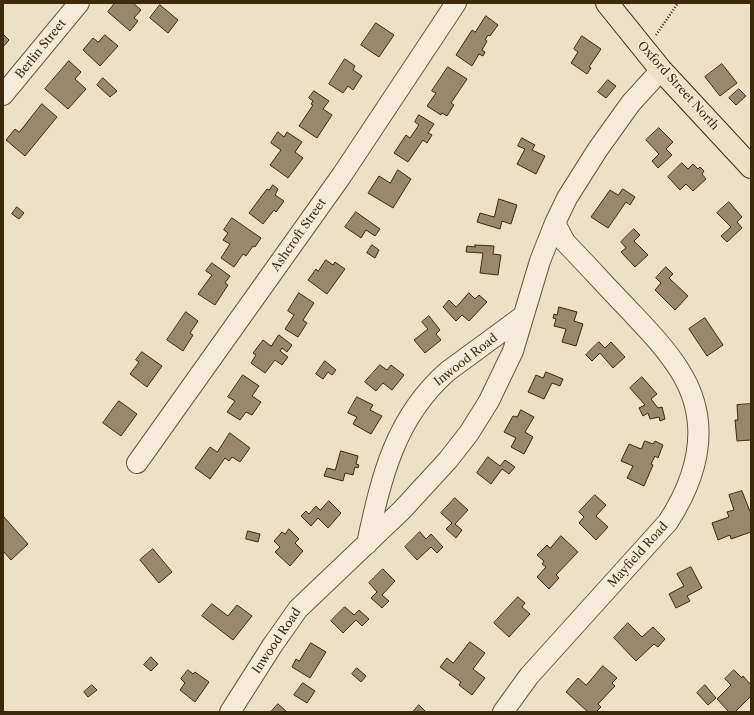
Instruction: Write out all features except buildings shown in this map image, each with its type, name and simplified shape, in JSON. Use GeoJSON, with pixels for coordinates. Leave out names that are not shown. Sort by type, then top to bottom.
{"type":"FeatureCollection","features":[{"type":"Feature","properties":{"kind":"main road","name":"Oxford Street North"},"geometry":{"type":"LineString","coordinates":[[607,3],[661,70],[751,167]]}},
{"type":"Feature","properties":{"kind":"street","name":"Berlin Street"},"geometry":{"type":"LineString","coordinates":[[3,95],[78,3]]}},
{"type":"Feature","properties":{"kind":"street","name":"Ashcroft Street"},"geometry":{"type":"LineString","coordinates":[[137,463],[342,174],[456,3]]}},
{"type":"Feature","properties":{"kind":"street","name":"Inwood Road"},"geometry":{"type":"LineString","coordinates":[[230,712],[272,646],[298,609],[402,510],[440,470],[469,432],[489,401],[513,351],[540,261],[566,198],[598,149],[631,103],[661,70]]}},
{"type":"Feature","properties":{"kind":"street","name":"Mayfield Road"},"geometry":{"type":"LineString","coordinates":[[503,712],[530,676],[668,522],[690,479],[697,455],[699,440],[697,410],[693,397],[680,372],[654,337],[565,242],[555,223]]}},
{"type":"Feature","properties":{"kind":"street","name":"Inwood Road"},"geometry":{"type":"LineString","coordinates":[[367,544],[382,478],[395,443],[413,411],[436,381],[523,316]]}},
{"type":"Feature","properties":{"kind":"path"},"geometry":{"type":"LineString","coordinates":[[653,41],[678,3]]}}]}
